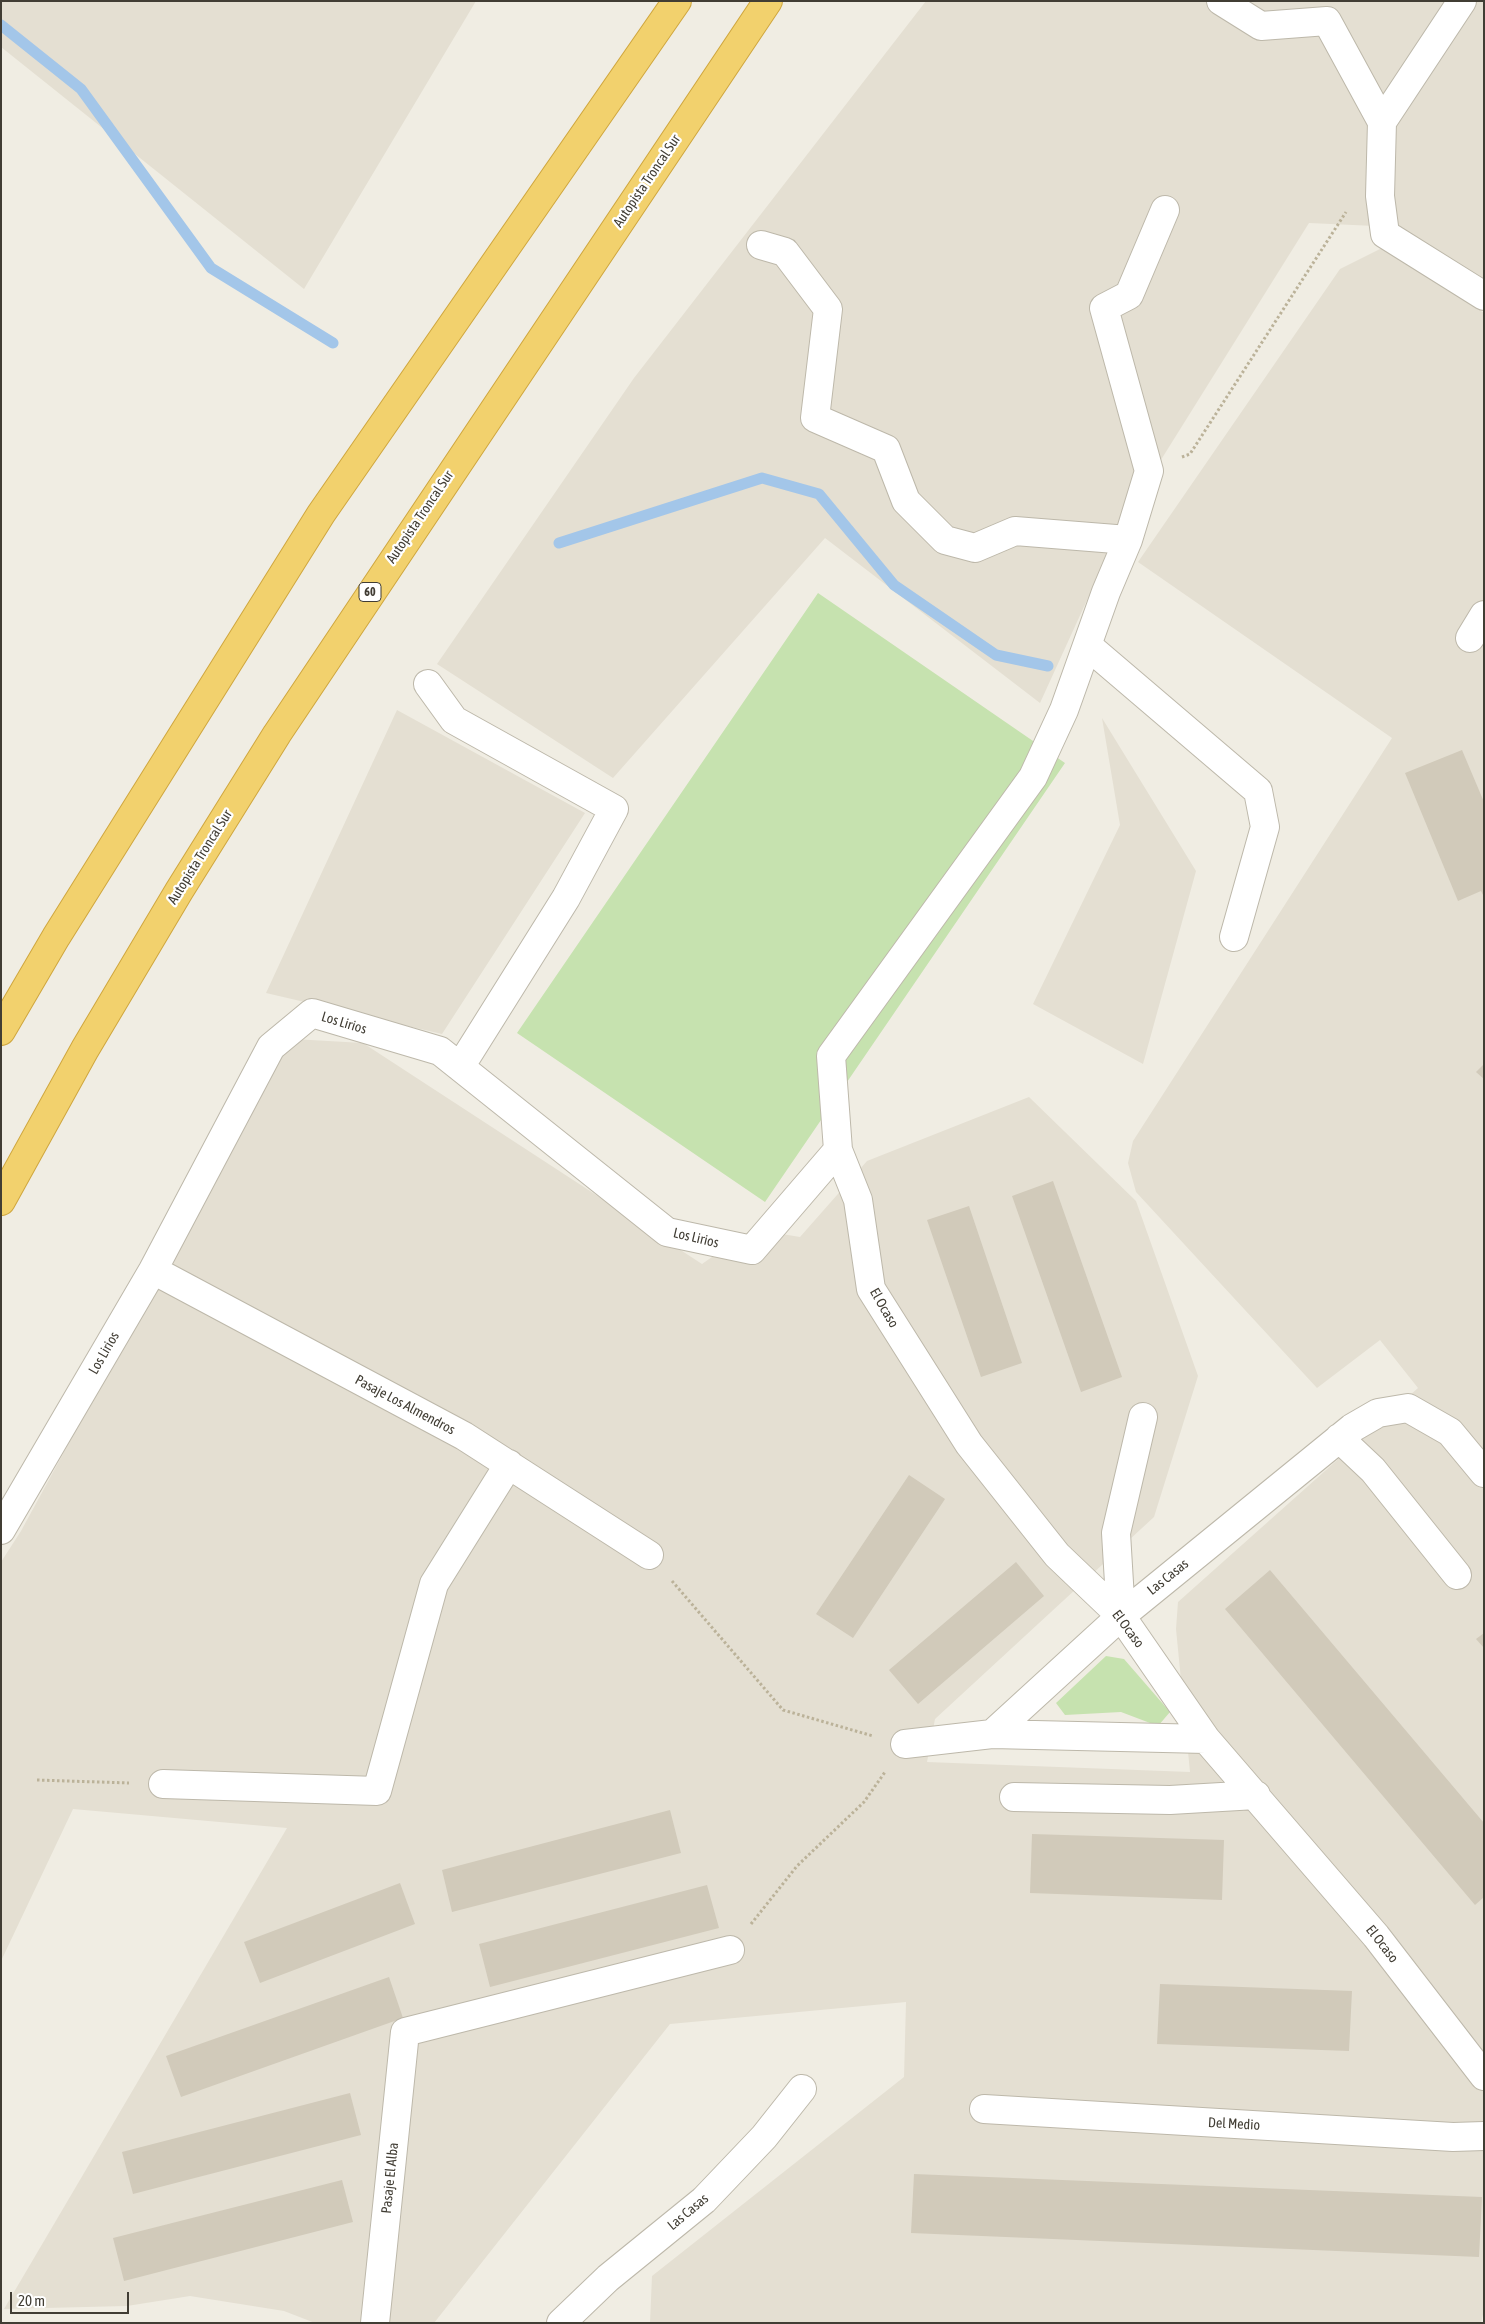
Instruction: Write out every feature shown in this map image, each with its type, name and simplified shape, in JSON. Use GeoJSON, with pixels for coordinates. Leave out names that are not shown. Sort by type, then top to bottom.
{"type":"FeatureCollection","features":[{"type":"Feature","properties":{"kind":"highway"},"geometry":{"type":"LineString","coordinates":[[1,1031],[61,928],[321,514],[677,1]]}},
{"type":"Feature","properties":{"kind":"highway","name":"Autopista Troncal Sur"},"geometry":{"type":"LineString","coordinates":[[1,1201],[95,1033],[179,891],[277,734],[768,1]]}},
{"type":"Feature","properties":{"kind":"street"},"geometry":{"type":"LineString","coordinates":[[1220,1],[1262,26],[1326,21],[1382,122],[1380,196],[1385,234],[1484,296]]}},
{"type":"Feature","properties":{"kind":"street"},"geometry":{"type":"LineString","coordinates":[[1382,122],[1462,1]]}},
{"type":"Feature","properties":{"kind":"street"},"geometry":{"type":"LineString","coordinates":[[1149,471],[1104,308],[1129,295],[1165,210]]}},
{"type":"Feature","properties":{"kind":"street"},"geometry":{"type":"LineString","coordinates":[[761,245],[785,252],[828,309],[815,418],[886,449],[906,501],[945,540],[975,548],[1015,531],[1128,540]]}},
{"type":"Feature","properties":{"kind":"street","name":"El Ocaso"},"geometry":{"type":"LineString","coordinates":[[1149,471],[1128,540],[1106,592],[1064,710],[1033,777],[830,1056],[838,1150],[858,1200],[871,1289],[969,1444],[1057,1555],[1121,1616],[1206,1739],[1376,1936],[1484,2076]]}},
{"type":"Feature","properties":{"kind":"street"},"geometry":{"type":"LineString","coordinates":[[1088,646],[1258,791],[1265,827],[1234,938]]}},
{"type":"Feature","properties":{"kind":"street"},"geometry":{"type":"LineString","coordinates":[[428,684],[454,720],[614,808],[566,898],[460,1067]]}},
{"type":"Feature","properties":{"kind":"street","name":"Los Lirios"},"geometry":{"type":"LineString","coordinates":[[1,1530],[153,1270],[270,1046],[312,1014],[440,1051],[667,1232],[752,1250],[838,1150]]}},
{"type":"Feature","properties":{"kind":"street","name":"Pasaje Los Almendros"},"geometry":{"type":"LineString","coordinates":[[153,1270],[464,1436],[649,1554]]}},
{"type":"Feature","properties":{"kind":"street","name":"Las Casas"},"geometry":{"type":"LineString","coordinates":[[992,1734],[1121,1616],[1346,1433],[1378,1413],[1408,1408],[1450,1432],[1484,1473]]}},
{"type":"Feature","properties":{"kind":"street"},"geometry":{"type":"LineString","coordinates":[[1121,1616],[1116,1533],[1144,1417]]}},
{"type":"Feature","properties":{"kind":"street"},"geometry":{"type":"LineString","coordinates":[[1346,1433],[1373,1470],[1457,1575]]}},
{"type":"Feature","properties":{"kind":"street"},"geometry":{"type":"LineString","coordinates":[[164,1784],[377,1791],[434,1584],[509,1464]]}},
{"type":"Feature","properties":{"kind":"street"},"geometry":{"type":"LineString","coordinates":[[905,1744],[992,1734],[1206,1739]]}},
{"type":"Feature","properties":{"kind":"street"},"geometry":{"type":"LineString","coordinates":[[1014,1797],[1170,1800],[1256,1795]]}},
{"type":"Feature","properties":{"kind":"street","name":"Pasaje El Alba"},"geometry":{"type":"LineString","coordinates":[[375,2323],[405,2032],[730,1950]]}},
{"type":"Feature","properties":{"kind":"street","name":"Las Casas"},"geometry":{"type":"LineString","coordinates":[[561,2323],[608,2278],[704,2200],[764,2138],[802,2089]]}},
{"type":"Feature","properties":{"kind":"street","name":"Del Medio"},"geometry":{"type":"LineString","coordinates":[[984,2110],[1443,2136],[1484,2136]]}},
{"type":"Feature","properties":{"kind":"path"},"geometry":{"type":"LineString","coordinates":[[1149,471],[1190,454],[1349,209],[1380,196]]}},
{"type":"Feature","properties":{"kind":"path"},"geometry":{"type":"LineString","coordinates":[[649,1554],[782,1710],[905,1744],[864,1802],[797,1866],[730,1950]]}},
{"type":"Feature","properties":{"kind":"path"},"geometry":{"type":"LineString","coordinates":[[37,1780],[164,1784]]}},
{"type":"Feature","properties":{"kind":"shaded area"},"geometry":{"type":"Polygon","coordinates":[[[1,1],[476,1],[304,289],[1,47],[1,1]]]}},
{"type":"Feature","properties":{"kind":"shaded area"},"geometry":{"type":"Polygon","coordinates":[[[926,1],[1484,1],[1484,281],[1397,227],[1309,223],[1124,519],[1040,703],[825,538],[613,778],[437,664],[634,378],[926,1]]]}},
{"type":"Feature","properties":{"kind":"shaded area"},"geometry":{"type":"Polygon","coordinates":[[[1382,248],[1484,313],[1484,2310],[1481,2323],[650,2323],[652,2276],[904,2077],[906,2002],[670,2024],[434,2323],[315,2323],[284,2311],[190,2296],[127,2306],[4,2309],[287,1828],[73,1809],[1,1961],[1,1562],[21,1531],[282,1052],[293,1039],[363,1043],[702,1264],[752,1229],[800,1237],[867,1161],[1029,1097],[1136,1201],[1198,1376],[1154,1517],[935,1719],[927,1762],[1190,1772],[1176,1629],[1178,1602],[1418,1388],[1380,1340],[1317,1388],[1136,1192],[1128,1163],[1133,1141],[1392,738],[1138,562],[1340,269],[1382,248]]]}},
{"type":"Feature","properties":{"kind":"shaded area"},"geometry":{"type":"Polygon","coordinates":[[[397,710],[585,813],[442,1034],[266,993],[397,710]]]}},
{"type":"Feature","properties":{"kind":"shaded area"},"geometry":{"type":"Polygon","coordinates":[[[1102,718],[1196,871],[1143,1064],[1033,1004],[1120,825],[1102,718]]]}},
{"type":"Feature","properties":{"kind":"green space"},"geometry":{"type":"Polygon","coordinates":[[[818,593],[1065,763],[765,1202],[517,1033],[818,593]]]}},
{"type":"Feature","properties":{"kind":"green space"},"geometry":{"type":"Polygon","coordinates":[[[1106,1656],[1124,1659],[1170,1712],[1158,1726],[1121,1712],[1065,1715],[1056,1703],[1106,1656]]]}},
{"type":"Feature","properties":{"kind":"building"},"geometry":{"type":"Polygon","coordinates":[[[1462,750],[1484,802],[1484,897],[1481,891],[1458,901],[1405,773],[1462,750]]]}},
{"type":"Feature","properties":{"kind":"building"},"geometry":{"type":"Polygon","coordinates":[[[1484,1064],[1484,1079],[1476,1072],[1484,1064]]]}},
{"type":"Feature","properties":{"kind":"building"},"geometry":{"type":"Polygon","coordinates":[[[1053,1181],[1122,1377],[1081,1392],[1012,1196],[1053,1181]]]}},
{"type":"Feature","properties":{"kind":"building"},"geometry":{"type":"Polygon","coordinates":[[[969,1206],[1022,1363],[981,1377],[927,1220],[969,1206]]]}},
{"type":"Feature","properties":{"kind":"building"},"geometry":{"type":"Polygon","coordinates":[[[909,1475],[945,1499],[853,1638],[816,1614],[909,1475]]]}},
{"type":"Feature","properties":{"kind":"building"},"geometry":{"type":"Polygon","coordinates":[[[1016,1562],[1044,1596],[918,1704],[889,1670],[1016,1562]]]}},
{"type":"Feature","properties":{"kind":"building"},"geometry":{"type":"Polygon","coordinates":[[[1270,1570],[1484,1823],[1484,1897],[1475,1905],[1225,1609],[1270,1570]]]}},
{"type":"Feature","properties":{"kind":"building"},"geometry":{"type":"Polygon","coordinates":[[[1484,1633],[1484,1648],[1476,1639],[1484,1633]]]}},
{"type":"Feature","properties":{"kind":"building"},"geometry":{"type":"Polygon","coordinates":[[[670,1810],[681,1853],[452,1912],[442,1870],[670,1810]]]}},
{"type":"Feature","properties":{"kind":"building"},"geometry":{"type":"Polygon","coordinates":[[[1032,1834],[1224,1840],[1222,1900],[1030,1893],[1032,1834]]]}},
{"type":"Feature","properties":{"kind":"building"},"geometry":{"type":"Polygon","coordinates":[[[400,1883],[415,1924],[260,1983],[244,1942],[400,1883]]]}},
{"type":"Feature","properties":{"kind":"building"},"geometry":{"type":"Polygon","coordinates":[[[707,1885],[719,1928],[490,1987],[479,1944],[707,1885]]]}},
{"type":"Feature","properties":{"kind":"building"},"geometry":{"type":"Polygon","coordinates":[[[389,1977],[403,2018],[181,2097],[166,2056],[389,1977]]]}},
{"type":"Feature","properties":{"kind":"building"},"geometry":{"type":"Polygon","coordinates":[[[1160,1984],[1352,1991],[1349,2051],[1157,2044],[1160,1984]]]}},
{"type":"Feature","properties":{"kind":"building"},"geometry":{"type":"Polygon","coordinates":[[[350,2093],[361,2135],[133,2194],[122,2152],[350,2093]]]}},
{"type":"Feature","properties":{"kind":"building"},"geometry":{"type":"Polygon","coordinates":[[[914,2174],[1482,2197],[1479,2257],[911,2233],[914,2174]]]}},
{"type":"Feature","properties":{"kind":"building"},"geometry":{"type":"Polygon","coordinates":[[[342,2180],[353,2222],[124,2281],[113,2238],[342,2180]]]}},
{"type":"Feature","properties":{"kind":"waterway"},"geometry":{"type":"LineString","coordinates":[[1,25],[81,89],[211,268],[333,343]]}},
{"type":"Feature","properties":{"kind":"waterway"},"geometry":{"type":"LineString","coordinates":[[559,543],[762,478],[819,494],[894,585],[996,655],[1048,666]]}}]}
